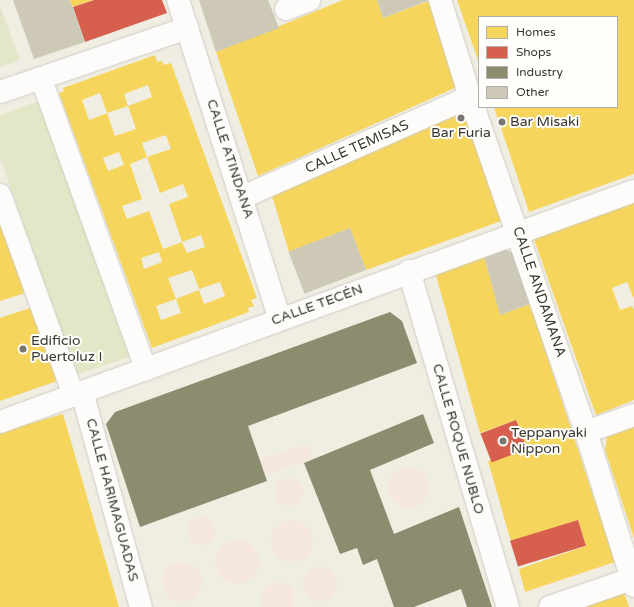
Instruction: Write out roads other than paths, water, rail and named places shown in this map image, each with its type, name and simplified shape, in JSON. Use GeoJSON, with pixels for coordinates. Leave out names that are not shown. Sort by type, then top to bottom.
{"type":"FeatureCollection","features":[{"type":"Feature","properties":{"kind":"street","name":"CALLE ATINDANA"},"geometry":{"type":"LineString","coordinates":[[178,0],[243,197],[280,318]]}},
{"type":"Feature","properties":{"kind":"street"},"geometry":{"type":"LineString","coordinates":[[286,9],[309,0]]}},
{"type":"Feature","properties":{"kind":"street","name":"CALLE ANDAMANA"},"geometry":{"type":"LineString","coordinates":[[440,0],[470,96],[586,432],[633,581]]}},
{"type":"Feature","properties":{"kind":"street"},"geometry":{"type":"LineString","coordinates":[[0,92],[187,28]]}},
{"type":"Feature","properties":{"kind":"street"},"geometry":{"type":"LineString","coordinates":[[41,79],[146,370]]}},
{"type":"Feature","properties":{"kind":"street","name":"CALLE TEMISAS"},"geometry":{"type":"LineString","coordinates":[[243,197],[470,96]]}},
{"type":"Feature","properties":{"kind":"street","name":"CALLE TECÉN"},"geometry":{"type":"LineString","coordinates":[[0,422],[146,370],[280,318],[634,191]]}},
{"type":"Feature","properties":{"kind":"street"},"geometry":{"type":"LineString","coordinates":[[0,194],[78,394]]}},
{"type":"Feature","properties":{"kind":"street","name":"CALLE ROQUE NUBLO"},"geometry":{"type":"LineString","coordinates":[[409,271],[508,607]]}},
{"type":"Feature","properties":{"kind":"street","name":"CALLE HARIMAGUADAS"},"geometry":{"type":"LineString","coordinates":[[78,394],[141,607]]}},
{"type":"Feature","properties":{"kind":"street"},"geometry":{"type":"LineString","coordinates":[[586,432],[634,415]]}},
{"type":"Feature","properties":{"kind":"street"},"geometry":{"type":"LineString","coordinates":[[550,607],[633,581]]}},
{"type":"Feature","properties":{"kind":"place","name":"Bar Furia"},"geometry":{"type":"Point","coordinates":[461,118]}},
{"type":"Feature","properties":{"kind":"place","name":"Bar Misaki"},"geometry":{"type":"Point","coordinates":[502,122]}},
{"type":"Feature","properties":{"kind":"place","name":"Edificio Puertoluz I"},"geometry":{"type":"Point","coordinates":[23,349]}},
{"type":"Feature","properties":{"kind":"place","name":"Teppanyaki Nippon"},"geometry":{"type":"Point","coordinates":[503,441]}}]}
